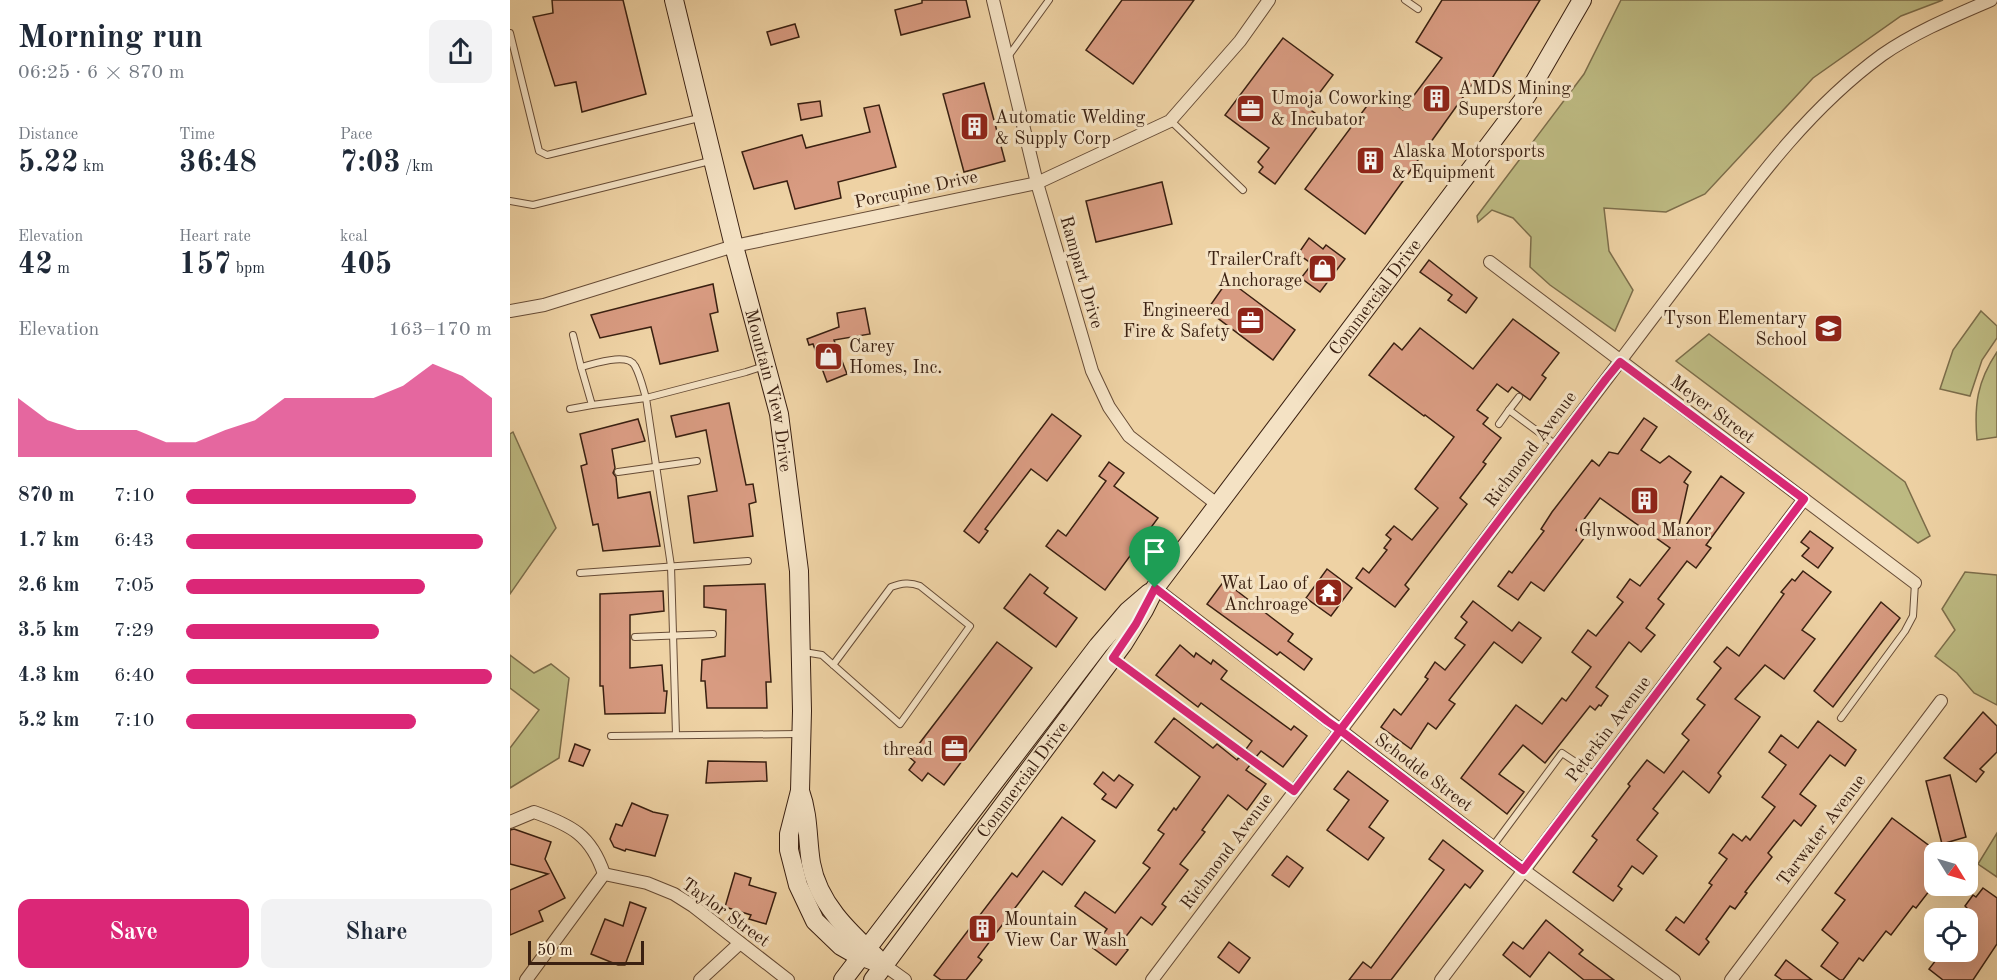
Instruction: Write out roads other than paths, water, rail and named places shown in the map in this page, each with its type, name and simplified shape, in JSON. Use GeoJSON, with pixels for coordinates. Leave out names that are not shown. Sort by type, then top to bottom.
{"type":"FeatureCollection","features":[{"type":"Feature","properties":{"kind":"main road","name":"Mountain View Drive"},"geometry":{"type":"LineString","coordinates":[[674,0],[734,246],[779,414],[797,560],[801,651],[800,790],[806,808],[811,864],[828,907],[865,953],[884,965]]}},
{"type":"Feature","properties":{"kind":"main road","name":"Commercial Drive"},"geometry":{"type":"LineString","coordinates":[[884,965],[1113,658],[1136,624],[1155,588],[1527,95],[1582,0]]}},
{"type":"Feature","properties":{"kind":"main road","name":"Commercial Drive"},"geometry":{"type":"LineString","coordinates":[[865,953],[1098,646],[1128,611],[1155,588]]}},
{"type":"Feature","properties":{"kind":"main road"},"geometry":{"type":"LineString","coordinates":[[843,980],[865,953]]}},
{"type":"Feature","properties":{"kind":"main road"},"geometry":{"type":"LineString","coordinates":[[873,980],[884,965]]}},
{"type":"Feature","properties":{"kind":"street","name":"Rampart Drive"},"geometry":{"type":"LineString","coordinates":[[993,0],[1037,183],[1092,371],[1109,407],[1129,436],[1218,505]]}},
{"type":"Feature","properties":{"kind":"street","name":"Porcupine Drive"},"geometry":{"type":"LineString","coordinates":[[510,311],[544,305],[734,246],[1037,183],[1170,120],[1240,41],[1269,0]]}},
{"type":"Feature","properties":{"kind":"street","name":"Richmond Avenue"},"geometry":{"type":"LineString","coordinates":[[1152,980],[1792,137],[1834,93],[1883,54],[1943,20],[1991,0]]}},
{"type":"Feature","properties":{"kind":"street","name":"Meyer Street"},"geometry":{"type":"LineString","coordinates":[[1490,262],[1915,583]]}},
{"type":"Feature","properties":{"kind":"street","name":"Peterkin Avenue"},"geometry":{"type":"LineString","coordinates":[[1441,980],[1804,499]]}},
{"type":"Feature","properties":{"kind":"street","name":"Schodde Street"},"geometry":{"type":"LineString","coordinates":[[1155,588],[1492,847],[1674,980]]}},
{"type":"Feature","properties":{"kind":"street","name":"Tarwater Avenue"},"geometry":{"type":"LineString","coordinates":[[1731,980],[1941,701]]}},
{"type":"Feature","properties":{"kind":"street"},"geometry":{"type":"LineString","coordinates":[[510,822],[534,812],[566,825],[587,840],[599,859],[604,874],[526,980]]}},
{"type":"Feature","properties":{"kind":"street","name":"Taylor Street"},"geometry":{"type":"LineString","coordinates":[[604,874],[647,883],[674,894],[693,906],[788,980]]}},
{"type":"Feature","properties":{"kind":"street"},"geometry":{"type":"LineString","coordinates":[[700,980],[740,943]]}},
{"type":"Feature","properties":{"kind":"street"},"geometry":{"type":"LineString","coordinates":[[884,965],[904,980]]}},
{"type":"Feature","properties":{"kind":"lane"},"geometry":{"type":"LineString","coordinates":[[1007,58],[1049,0]]}},
{"type":"Feature","properties":{"kind":"lane"},"geometry":{"type":"LineString","coordinates":[[1405,0],[1418,9]]}},
{"type":"Feature","properties":{"kind":"lane"},"geometry":{"type":"LineString","coordinates":[[510,33],[540,151],[547,155],[703,117]]}},
{"type":"Feature","properties":{"kind":"lane"},"geometry":{"type":"LineString","coordinates":[[1170,120],[1243,190]]}},
{"type":"Feature","properties":{"kind":"lane"},"geometry":{"type":"LineString","coordinates":[[510,201],[533,205],[713,160]]}},
{"type":"Feature","properties":{"kind":"lane"},"geometry":{"type":"LineString","coordinates":[[573,335],[592,405]]}},
{"type":"Feature","properties":{"kind":"lane"},"geometry":{"type":"LineString","coordinates":[[581,367],[621,359],[629,360],[635,365],[646,398],[658,466],[671,566],[676,735]]}},
{"type":"Feature","properties":{"kind":"lane"},"geometry":{"type":"LineString","coordinates":[[570,409],[646,398],[766,365]]}},
{"type":"Feature","properties":{"kind":"lane"},"geometry":{"type":"LineString","coordinates":[[1499,424],[1519,397]]}},
{"type":"Feature","properties":{"kind":"lane"},"geometry":{"type":"LineString","coordinates":[[1509,410],[1556,445]]}},
{"type":"Feature","properties":{"kind":"lane"},"geometry":{"type":"LineString","coordinates":[[618,472],[697,461]]}},
{"type":"Feature","properties":{"kind":"lane"},"geometry":{"type":"LineString","coordinates":[[580,573],[748,561]]}},
{"type":"Feature","properties":{"kind":"lane"},"geometry":{"type":"LineString","coordinates":[[801,651],[822,655],[900,724],[970,626],[920,586],[911,582],[891,587],[833,664]]}},
{"type":"Feature","properties":{"kind":"lane"},"geometry":{"type":"LineString","coordinates":[[1841,718],[1905,631],[1913,616],[1915,583]]}},
{"type":"Feature","properties":{"kind":"lane"},"geometry":{"type":"LineString","coordinates":[[636,637],[713,634]]}},
{"type":"Feature","properties":{"kind":"lane"},"geometry":{"type":"LineString","coordinates":[[1113,658],[1294,791]]}},
{"type":"Feature","properties":{"kind":"lane"},"geometry":{"type":"LineString","coordinates":[[611,736],[802,734]]}},
{"type":"Feature","properties":{"kind":"lane"},"geometry":{"type":"LineString","coordinates":[[1492,847],[1562,753],[1595,775]]}},
{"type":"Feature","properties":{"kind":"place","name":"AMDS Mining Superstore"},"geometry":{"type":"Point","coordinates":[1437,98]}},
{"type":"Feature","properties":{"kind":"place","name":"Umoja Coworking & Incubator"},"geometry":{"type":"Point","coordinates":[1250,108]}},
{"type":"Feature","properties":{"kind":"place","name":"Automatic Welding & Supply Corp"},"geometry":{"type":"Point","coordinates":[974,127]}},
{"type":"Feature","properties":{"kind":"place","name":"Alaska Motorsports & Equipment"},"geometry":{"type":"Point","coordinates":[1371,161]}},
{"type":"Feature","properties":{"kind":"place","name":"TrailerCraft Anchorage"},"geometry":{"type":"Point","coordinates":[1323,269]}},
{"type":"Feature","properties":{"kind":"place","name":"Engineered Fire & Safety"},"geometry":{"type":"Point","coordinates":[1251,320]}},
{"type":"Feature","properties":{"kind":"place","name":"Tyson Elementary School"},"geometry":{"type":"Point","coordinates":[1828,328]}},
{"type":"Feature","properties":{"kind":"place","name":"Carey Homes, Inc."},"geometry":{"type":"Point","coordinates":[828,356]}},
{"type":"Feature","properties":{"kind":"place","name":"Glynwood Manor"},"geometry":{"type":"Point","coordinates":[1645,501]}},
{"type":"Feature","properties":{"kind":"place","name":"Wat Lao of Anchroage"},"geometry":{"type":"Point","coordinates":[1329,593]}},
{"type":"Feature","properties":{"kind":"place","name":"thread"},"geometry":{"type":"Point","coordinates":[954,749]}},
{"type":"Feature","properties":{"kind":"place","name":"Mountain View Car Wash"},"geometry":{"type":"Point","coordinates":[983,929]}}]}
